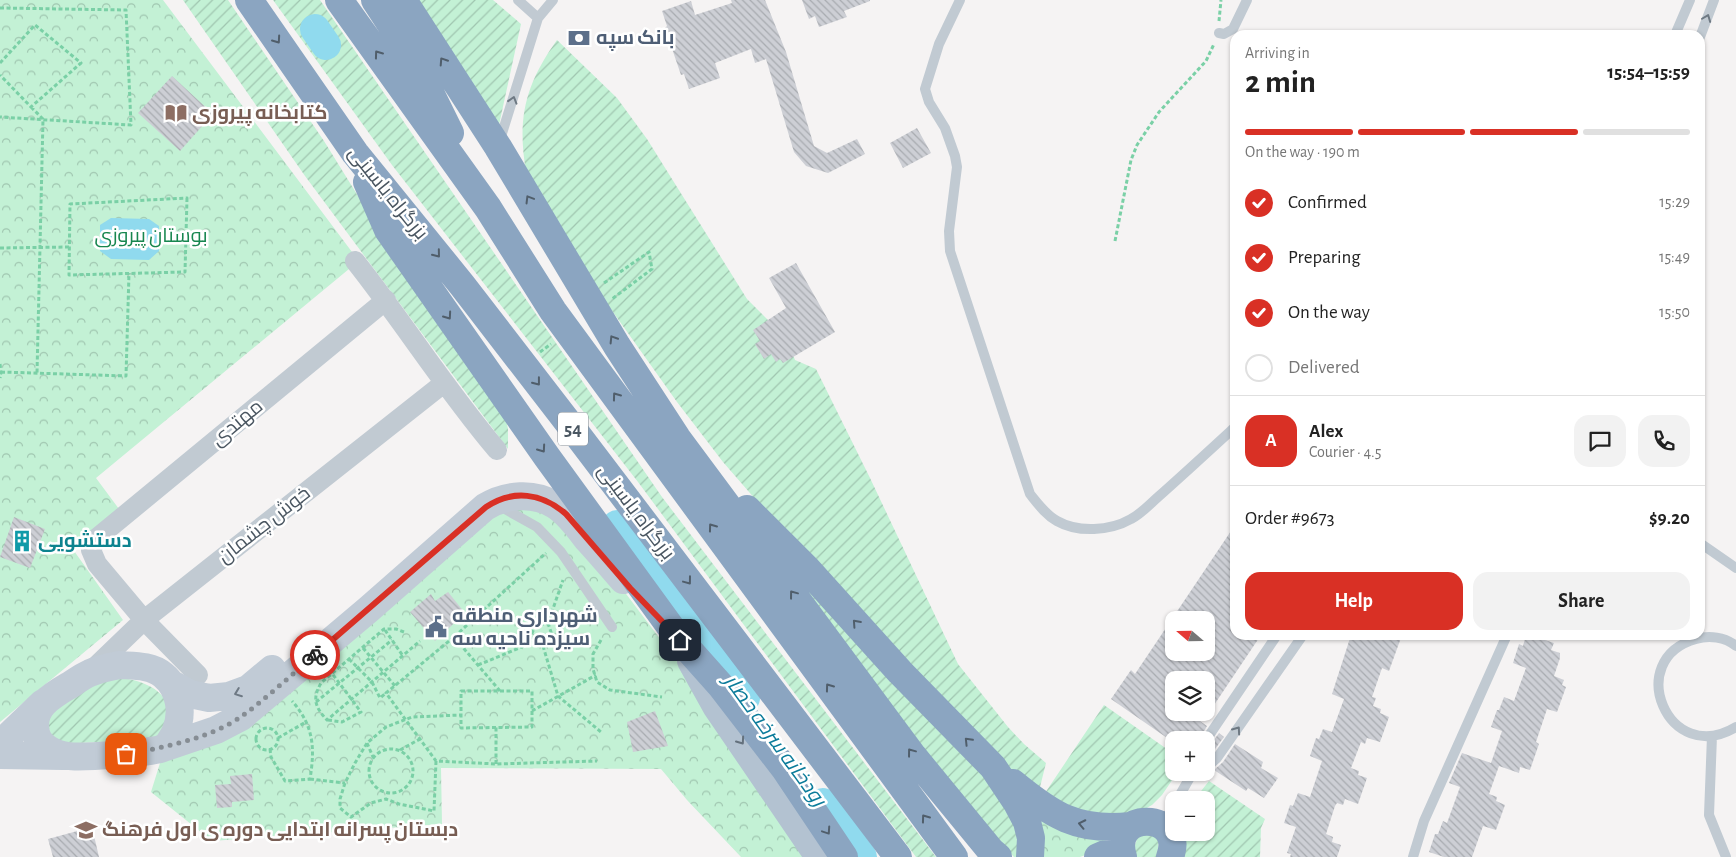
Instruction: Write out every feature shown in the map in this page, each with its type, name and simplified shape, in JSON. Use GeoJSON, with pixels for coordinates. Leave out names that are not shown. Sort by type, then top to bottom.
{"type":"FeatureCollection","features":[{"type":"Feature","properties":{"kind":"highway","name":"بزرگراه یاسینی"},"geometry":{"type":"LineString","coordinates":[[249,0],[355,153],[462,284],[898,857]]}},
{"type":"Feature","properties":{"kind":"highway"},"geometry":{"type":"LineString","coordinates":[[339,0],[488,208],[553,311],[954,857]]}},
{"type":"Feature","properties":{"kind":"highway"},"geometry":{"type":"LineString","coordinates":[[375,0],[413,58],[488,208]]}},
{"type":"Feature","properties":{"kind":"highway"},"geometry":{"type":"LineString","coordinates":[[402,0],[498,147],[586,294],[677,438],[913,756],[998,857]]}},
{"type":"Feature","properties":{"kind":"highway"},"geometry":{"type":"LineString","coordinates":[[355,153],[388,230],[542,450],[680,640],[721,686],[785,769],[844,857]]}},
{"type":"Feature","properties":{"kind":"highway"},"geometry":{"type":"LineString","coordinates":[[677,438],[807,570],[900,672],[993,767],[1049,812],[1068,821],[1090,826],[1120,828],[1118,847]]}},
{"type":"Feature","properties":{"kind":"highway"},"geometry":{"type":"LineString","coordinates":[[993,767],[1027,822],[1031,838],[1030,857]]}},
{"type":"Feature","properties":{"kind":"highway"},"geometry":{"type":"LineString","coordinates":[[1118,847],[1138,822],[1154,822],[1165,832]]}},
{"type":"Feature","properties":{"kind":"main road"},"geometry":{"type":"LineString","coordinates":[[0,744],[48,698],[90,673],[119,665],[150,667],[162,674],[172,684],[190,694],[209,698],[229,696],[248,689],[479,496],[486,498],[489,504]]}},
{"type":"Feature","properties":{"kind":"main road"},"geometry":{"type":"LineString","coordinates":[[0,755],[70,756],[126,754],[163,748],[216,730],[241,717],[279,685],[324,664],[377,619],[489,504],[511,497],[533,496],[556,506],[680,640],[716,706],[819,857]]}},
{"type":"Feature","properties":{"kind":"main road"},"geometry":{"type":"LineString","coordinates":[[163,748],[172,738],[179,725],[178,697],[172,684]]}},
{"type":"Feature","properties":{"kind":"main road"},"geometry":{"type":"LineString","coordinates":[[48,698],[35,718],[38,739],[45,747],[56,753],[70,756]]}},
{"type":"Feature","properties":{"kind":"street"},"geometry":{"type":"LineString","coordinates":[[355,261],[386,300],[444,383],[497,450]]}},
{"type":"Feature","properties":{"kind":"street","name":"مهتدی"},"geometry":{"type":"LineString","coordinates":[[144,620],[97,564],[91,550],[98,538],[386,300]]}},
{"type":"Feature","properties":{"kind":"street","name":"خوش چشمان"},"geometry":{"type":"LineString","coordinates":[[90,673],[144,620],[444,383]]}},
{"type":"Feature","properties":{"kind":"street"},"geometry":{"type":"LineString","coordinates":[[144,620],[198,675]]}},
{"type":"Feature","properties":{"kind":"lane"},"geometry":{"type":"LineString","coordinates":[[518,0],[538,18]]}},
{"type":"Feature","properties":{"kind":"lane"},"geometry":{"type":"LineString","coordinates":[[498,147],[538,18],[553,0]]}},
{"type":"Feature","properties":{"kind":"lane"},"geometry":{"type":"LineString","coordinates":[[960,0],[939,44],[924,89],[929,102],[945,128],[957,167],[949,231],[950,251],[1030,494],[1056,521],[1067,526],[1081,528],[1112,527],[1132,519],[1230,432]]}},
{"type":"Feature","properties":{"kind":"lane"},"geometry":{"type":"LineString","coordinates":[[1231,30],[1247,0]]}},
{"type":"Feature","properties":{"kind":"lane"},"geometry":{"type":"LineString","coordinates":[[1677,30],[1690,0]]}},
{"type":"Feature","properties":{"kind":"lane"},"geometry":{"type":"LineString","coordinates":[[1703,30],[1714,0]]}},
{"type":"Feature","properties":{"kind":"lane"},"geometry":{"type":"LineString","coordinates":[[1218,33],[1224,34],[1230,31]]}},
{"type":"Feature","properties":{"kind":"lane"},"geometry":{"type":"LineString","coordinates":[[489,504],[537,527],[560,552],[612,627]]}},
{"type":"Feature","properties":{"kind":"lane"},"geometry":{"type":"LineString","coordinates":[[1705,546],[1736,568]]}},
{"type":"Feature","properties":{"kind":"lane"},"geometry":{"type":"LineString","coordinates":[[1705,637],[1719,638],[1736,646]]}},
{"type":"Feature","properties":{"kind":"lane"},"geometry":{"type":"LineString","coordinates":[[1212,731],[1274,640]]}},
{"type":"Feature","properties":{"kind":"lane"},"geometry":{"type":"LineString","coordinates":[[1215,760],[1300,640]]}},
{"type":"Feature","properties":{"kind":"lane"},"geometry":{"type":"LineString","coordinates":[[1413,857],[1424,821],[1505,640]]}},
{"type":"Feature","properties":{"kind":"lane"},"geometry":{"type":"LineString","coordinates":[[1691,640],[1672,651],[1663,666],[1658,682],[1660,700],[1667,715],[1679,728],[1695,735],[1712,736],[1727,732],[1736,727]]}},
{"type":"Feature","properties":{"kind":"lane"},"geometry":{"type":"LineString","coordinates":[[1712,736],[1709,815],[1726,857]]}},
{"type":"Feature","properties":{"kind":"path"},"geometry":{"type":"LineString","coordinates":[[1115,241],[1131,160],[1137,145],[1159,112],[1206,61],[1218,33],[1221,0]]}},
{"type":"Feature","properties":{"kind":"path"},"geometry":{"type":"LineString","coordinates":[[0,8],[126,10],[131,125],[0,117]]}},
{"type":"Feature","properties":{"kind":"path"},"geometry":{"type":"LineString","coordinates":[[0,63],[35,25],[81,63],[31,107]]}},
{"type":"Feature","properties":{"kind":"path"},"geometry":{"type":"LineString","coordinates":[[0,75],[43,119],[37,373]]}},
{"type":"Feature","properties":{"kind":"path"},"geometry":{"type":"LineString","coordinates":[[187,198],[185,272],[69,274],[69,247],[70,204],[187,198]]}},
{"type":"Feature","properties":{"kind":"path"},"geometry":{"type":"LineString","coordinates":[[0,248],[69,247]]}},
{"type":"Feature","properties":{"kind":"path"},"geometry":{"type":"LineString","coordinates":[[586,294],[649,252],[652,269]]}},
{"type":"Feature","properties":{"kind":"path"},"geometry":{"type":"LineString","coordinates":[[1,372],[126,376],[129,274]]}},
{"type":"Feature","properties":{"kind":"path"},"geometry":{"type":"LineString","coordinates":[[0,364],[0,378]]}},
{"type":"Feature","properties":{"kind":"path"},"geometry":{"type":"LineString","coordinates":[[350,659],[372,682],[380,698],[454,637],[546,553]]}},
{"type":"Feature","properties":{"kind":"path"},"geometry":{"type":"LineString","coordinates":[[548,623],[535,626],[530,638],[536,646],[549,646],[553,638],[548,623],[563,580]]}},
{"type":"Feature","properties":{"kind":"path"},"geometry":{"type":"LineString","coordinates":[[377,619],[404,632]]}},
{"type":"Feature","properties":{"kind":"path"},"geometry":{"type":"LineString","coordinates":[[377,619],[403,656]]}},
{"type":"Feature","properties":{"kind":"path"},"geometry":{"type":"LineString","coordinates":[[324,664],[350,659],[363,648],[377,619]]}},
{"type":"Feature","properties":{"kind":"path"},"geometry":{"type":"LineString","coordinates":[[454,637],[500,691]]}},
{"type":"Feature","properties":{"kind":"path"},"geometry":{"type":"LineString","coordinates":[[316,702],[392,640]]}},
{"type":"Feature","properties":{"kind":"path"},"geometry":{"type":"LineString","coordinates":[[600,640],[593,654],[593,669],[597,682],[610,690],[662,697]]}},
{"type":"Feature","properties":{"kind":"path"},"geometry":{"type":"LineString","coordinates":[[327,720],[420,642]]}},
{"type":"Feature","properties":{"kind":"path"},"geometry":{"type":"LineString","coordinates":[[478,665],[534,642]]}},
{"type":"Feature","properties":{"kind":"path"},"geometry":{"type":"LineString","coordinates":[[543,646],[558,696],[601,732]]}},
{"type":"Feature","properties":{"kind":"path"},"geometry":{"type":"LineString","coordinates":[[363,648],[394,686]]}},
{"type":"Feature","properties":{"kind":"path"},"geometry":{"type":"LineString","coordinates":[[324,664],[352,699],[362,712],[342,722],[327,720],[321,713],[316,702],[316,693],[322,683],[324,664]]}},
{"type":"Feature","properties":{"kind":"path"},"geometry":{"type":"LineString","coordinates":[[532,712],[596,675]]}},
{"type":"Feature","properties":{"kind":"path"},"geometry":{"type":"LineString","coordinates":[[279,685],[296,705],[310,730],[313,745],[310,779]]}},
{"type":"Feature","properties":{"kind":"path"},"geometry":{"type":"LineString","coordinates":[[532,691],[532,712],[532,727],[461,728],[461,692],[532,691]]}},
{"type":"Feature","properties":{"kind":"path"},"geometry":{"type":"LineString","coordinates":[[386,693],[406,720],[420,739],[436,761],[434,811],[399,804],[386,799],[371,803],[351,817],[340,808],[340,799],[344,783],[367,743],[386,727],[406,720],[412,717],[461,714]]}},
{"type":"Feature","properties":{"kind":"path"},"geometry":{"type":"LineString","coordinates":[[278,738],[306,722]]}},
{"type":"Feature","properties":{"kind":"path"},"geometry":{"type":"LineString","coordinates":[[264,728],[275,731],[278,738],[276,745],[270,749],[263,749],[258,744],[256,738],[264,728]]}},
{"type":"Feature","properties":{"kind":"path"},"geometry":{"type":"LineString","coordinates":[[496,728],[496,764]]}},
{"type":"Feature","properties":{"kind":"path"},"geometry":{"type":"LineString","coordinates":[[400,750],[420,739]]}},
{"type":"Feature","properties":{"kind":"path"},"geometry":{"type":"LineString","coordinates":[[367,743],[374,757]]}},
{"type":"Feature","properties":{"kind":"path"},"geometry":{"type":"LineString","coordinates":[[270,749],[271,757],[285,780],[310,779],[344,783]]}},
{"type":"Feature","properties":{"kind":"path"},"geometry":{"type":"LineString","coordinates":[[386,749],[400,750],[411,760],[413,774],[411,781],[406,787],[393,793],[386,793],[374,785],[370,778],[369,771],[374,757],[386,749]]}},
{"type":"Feature","properties":{"kind":"path"},"geometry":{"type":"LineString","coordinates":[[436,761],[496,764],[597,761]]}},
{"type":"Feature","properties":{"kind":"green space","name":"بوستان پیروزی"},"geometry":{"type":"Polygon","coordinates":[[[0,0],[163,0],[352,252],[349,269],[96,478],[119,509],[72,548],[123,620],[0,722],[0,0]]]}},
{"type":"Feature","properties":{"kind":"green space"},"geometry":{"type":"Polygon","coordinates":[[[183,0],[228,0],[324,141],[371,217],[503,406],[508,429],[508,449],[305,176],[183,0]]]}},
{"type":"Feature","properties":{"kind":"green space"},"geometry":{"type":"Polygon","coordinates":[[[273,0],[320,0],[662,497],[936,857],[916,857],[638,482],[392,165],[273,0]]]}},
{"type":"Feature","properties":{"kind":"green space"},"geometry":{"type":"Polygon","coordinates":[[[413,0],[493,0],[521,24],[497,134],[413,0]]]}},
{"type":"Feature","properties":{"kind":"green space"},"geometry":{"type":"Polygon","coordinates":[[[557,40],[617,98],[647,139],[747,299],[769,321],[795,360],[816,369],[958,664],[1008,727],[1046,763],[1039,791],[1016,777],[822,576],[723,462],[677,402],[603,298],[526,172],[523,153],[523,118],[526,103],[537,72],[557,40]]]}},
{"type":"Feature","properties":{"kind":"green space"},"geometry":{"type":"Polygon","coordinates":[[[541,505],[605,566],[676,660],[810,857],[741,857],[687,800],[661,769],[441,768],[442,824],[212,841],[151,792],[160,763],[221,742],[499,512],[541,505]]]}},
{"type":"Feature","properties":{"kind":"green space"},"geometry":{"type":"Polygon","coordinates":[[[753,520],[1009,799],[1025,857],[1014,857],[968,810],[753,520]]]}},
{"type":"Feature","properties":{"kind":"green space"},"geometry":{"type":"Polygon","coordinates":[[[121,678],[146,684],[165,700],[168,708],[167,717],[163,730],[154,740],[53,744],[44,710],[87,684],[121,678]]]}},
{"type":"Feature","properties":{"kind":"green space"},"geometry":{"type":"Polygon","coordinates":[[[1104,705],[1165,748],[1165,781],[1172,781],[1152,805],[1134,815],[1089,817],[1056,801],[1045,793],[1104,705]]]}},
{"type":"Feature","properties":{"kind":"green space"},"geometry":{"type":"Polygon","coordinates":[[[1209,781],[1265,819],[1261,828],[1260,857],[1183,857],[1180,841],[1215,841],[1215,791],[1201,791],[1209,781]]]}},
{"type":"Feature","properties":{"kind":"green space"},"geometry":{"type":"Polygon","coordinates":[[[1035,806],[1115,831],[1094,852],[1080,857],[1038,857],[1035,806]]]}},
{"type":"Feature","properties":{"kind":"green space"},"geometry":{"type":"Polygon","coordinates":[[[1140,830],[1159,838],[1157,857],[1131,857],[1140,830]]]}},
{"type":"Feature","properties":{"kind":"water"},"geometry":{"type":"Polygon","coordinates":[[[111,218],[149,219],[159,226],[159,251],[149,260],[111,259],[100,251],[100,225],[111,218]]]}},
{"type":"Feature","properties":{"kind":"building"},"geometry":{"type":"Polygon","coordinates":[[[731,0],[765,0],[786,52],[814,146],[827,153],[857,139],[865,154],[828,173],[806,166],[794,152],[766,59],[755,63],[751,49],[715,63],[720,78],[689,89],[684,74],[681,75],[665,28],[667,26],[662,11],[691,1],[695,15],[732,3],[731,0]]]}},
{"type":"Feature","properties":{"kind":"building"},"geometry":{"type":"Polygon","coordinates":[[[802,0],[870,1],[844,11],[847,17],[819,27],[815,16],[809,19],[802,0]]]}},
{"type":"Feature","properties":{"kind":"building","name":"کتابخانه پیروزی"},"geometry":{"type":"Polygon","coordinates":[[[172,76],[213,114],[180,151],[138,113],[172,76]]]}},
{"type":"Feature","properties":{"kind":"building"},"geometry":{"type":"Polygon","coordinates":[[[917,128],[931,153],[903,168],[890,143],[917,128]]]}},
{"type":"Feature","properties":{"kind":"building"},"geometry":{"type":"Polygon","coordinates":[[[796,263],[835,332],[783,363],[780,359],[776,362],[771,354],[764,359],[755,344],[760,341],[753,330],[786,308],[769,278],[796,263]]]}},
{"type":"Feature","properties":{"kind":"building","name":"دستشویی"},"geometry":{"type":"Polygon","coordinates":[[[14,517],[45,529],[30,568],[0,557],[14,517]]]}},
{"type":"Feature","properties":{"kind":"building"},"geometry":{"type":"Polygon","coordinates":[[[1230,532],[1230,640],[1258,640],[1215,704],[1215,671],[1165,671],[1165,721],[1200,721],[1207,726],[1204,731],[1165,731],[1165,737],[1111,699],[1131,670],[1135,674],[1165,629],[1165,661],[1215,661],[1215,611],[1177,611],[1230,532]]]}},
{"type":"Feature","properties":{"kind":"building","name":"شهرداری منطقه سیزده ناحیه سه"},"geometry":{"type":"Polygon","coordinates":[[[448,592],[465,613],[435,641],[410,612],[431,594],[435,601],[448,592]]]}},
{"type":"Feature","properties":{"kind":"building"},"geometry":{"type":"Polygon","coordinates":[[[1349,640],[1400,640],[1389,671],[1382,668],[1372,697],[1376,698],[1373,706],[1381,709],[1380,713],[1389,717],[1380,742],[1367,738],[1365,744],[1361,742],[1351,768],[1359,771],[1358,775],[1367,778],[1358,804],[1345,799],[1343,805],[1337,803],[1326,834],[1333,837],[1332,842],[1341,845],[1337,857],[1290,857],[1291,854],[1287,853],[1296,827],[1284,823],[1290,805],[1293,806],[1298,793],[1310,797],[1322,761],[1310,756],[1316,738],[1319,739],[1323,729],[1332,732],[1344,699],[1332,694],[1349,640]]]}},
{"type":"Feature","properties":{"kind":"building"},"geometry":{"type":"Polygon","coordinates":[[[1525,640],[1545,640],[1554,643],[1551,650],[1560,653],[1554,676],[1564,680],[1562,685],[1566,687],[1557,712],[1547,709],[1536,742],[1539,744],[1530,770],[1520,767],[1519,773],[1499,766],[1489,794],[1497,797],[1496,801],[1505,805],[1496,830],[1483,826],[1472,857],[1444,857],[1429,852],[1435,834],[1438,834],[1443,821],[1447,823],[1460,787],[1449,783],[1462,753],[1491,763],[1502,731],[1491,727],[1504,697],[1514,701],[1526,668],[1513,663],[1519,644],[1523,646],[1525,640]]]}},
{"type":"Feature","properties":{"kind":"building"},"geometry":{"type":"Polygon","coordinates":[[[655,711],[668,746],[633,752],[627,722],[655,711]]]}},
{"type":"Feature","properties":{"kind":"building"},"geometry":{"type":"Polygon","coordinates":[[[1219,733],[1224,737],[1215,749],[1215,738],[1219,733]]]}},
{"type":"Feature","properties":{"kind":"building"},"geometry":{"type":"Polygon","coordinates":[[[1235,744],[1263,762],[1261,768],[1278,778],[1264,798],[1248,788],[1246,791],[1215,771],[1235,744]]]}},
{"type":"Feature","properties":{"kind":"building"},"geometry":{"type":"Polygon","coordinates":[[[252,774],[254,800],[232,802],[232,807],[217,808],[215,785],[231,784],[230,776],[252,774]]]}},
{"type":"Feature","properties":{"kind":"building"},"geometry":{"type":"Polygon","coordinates":[[[92,827],[99,857],[53,857],[48,839],[92,827]]]}},
{"type":"Feature","properties":{"kind":"waterway","name":"رودخانه سرخه حصار"},"geometry":{"type":"LineString","coordinates":[[315,29],[326,45]]}},
{"type":"Feature","properties":{"kind":"waterway","name":"رودخانه سرخه حصار"},"geometry":{"type":"LineString","coordinates":[[617,525],[745,698]]}},
{"type":"Feature","properties":{"kind":"waterway","name":"رودخانه سرخه حصار"},"geometry":{"type":"LineString","coordinates":[[823,803],[862,857]]}},
{"type":"Feature","properties":{"kind":"way so far"},"geometry":{"type":"LineString","coordinates":[[126,754],[163,748],[216,730],[241,717],[315,655]]}},
{"type":"Feature","properties":{"kind":"place","name":"بانک سپه"},"geometry":{"type":"Point","coordinates":[579,38]}},
{"type":"Feature","properties":{"kind":"place","name":"کتابخانه پیروزی"},"geometry":{"type":"Point","coordinates":[176,113]}},
{"type":"Feature","properties":{"kind":"place","name":"دستشویی"},"geometry":{"type":"Point","coordinates":[22,541]}},
{"type":"Feature","properties":{"kind":"place","name":"شهرداری منطقه سیزده ناحیه سه"},"geometry":{"type":"Point","coordinates":[436,627]}},
{"type":"Feature","properties":{"kind":"place","name":"دبستان پسرانه ابتدایی دوره ی اول فرهنگ"},"geometry":{"type":"Point","coordinates":[86,830]}},
{"type":"Feature","properties":{"kind":"route"},"geometry":{"type":"LineString","coordinates":[[315,655],[486,507],[493,502],[522,496],[533,496],[543,499],[566,514],[630,588],[680,640]]}}]}
